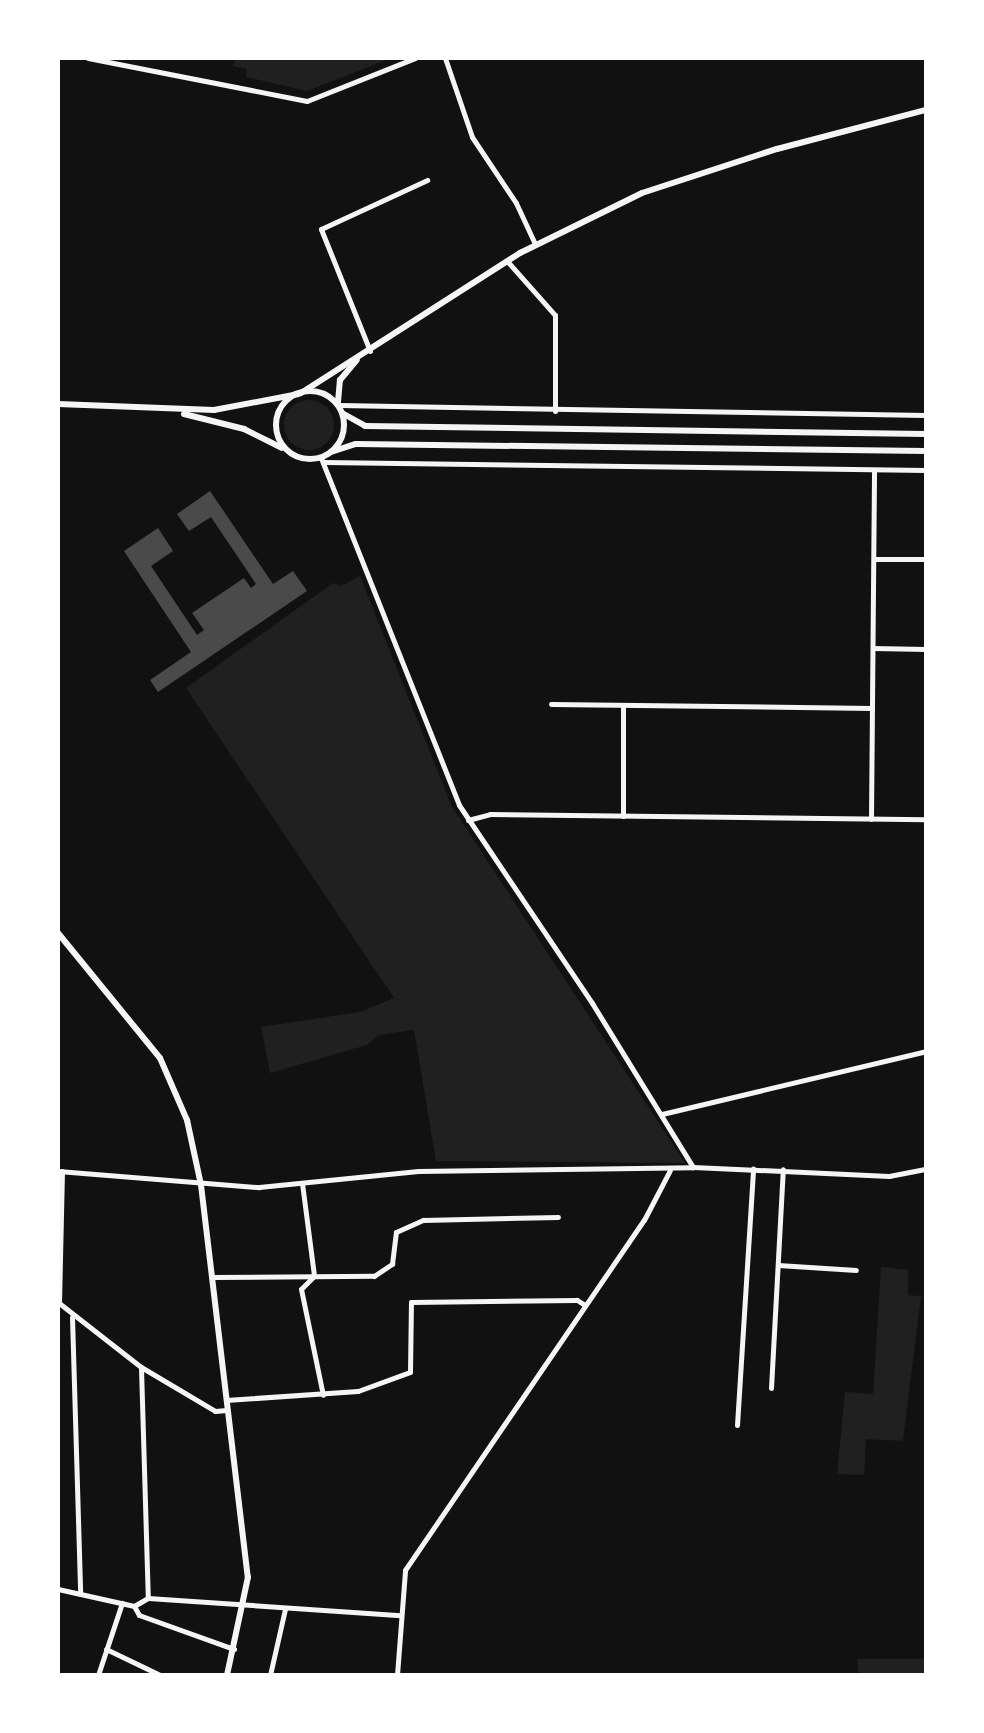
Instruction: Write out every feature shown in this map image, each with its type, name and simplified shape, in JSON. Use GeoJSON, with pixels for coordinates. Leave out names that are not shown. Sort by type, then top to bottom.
{"type":"FeatureCollection","features":[{"type":"Feature","properties":{"kind":"street"},"geometry":{"type":"LineString","coordinates":[[88,58],[299,101],[326,97],[415,58]]}},
{"type":"Feature","properties":{"kind":"street"},"geometry":{"type":"LineString","coordinates":[[445,58],[472,137],[516,203],[535,244]]}},
{"type":"Feature","properties":{"kind":"street"},"geometry":{"type":"LineString","coordinates":[[287,451],[275,422],[282,406],[535,244],[666,182],[926,110]]}},
{"type":"Feature","properties":{"kind":"street"},"geometry":{"type":"LineString","coordinates":[[368,352],[321,229],[427,180]]}},
{"type":"Feature","properties":{"kind":"street"},"geometry":{"type":"LineString","coordinates":[[507,261],[555,315],[555,411]]}},
{"type":"Feature","properties":{"kind":"street"},"geometry":{"type":"LineString","coordinates":[[323,460],[343,434],[340,409],[342,375],[368,352]]}},
{"type":"Feature","properties":{"kind":"street"},"geometry":{"type":"LineString","coordinates":[[58,404],[173,411],[224,409],[300,393],[325,394],[365,426],[926,434]]}},
{"type":"Feature","properties":{"kind":"street"},"geometry":{"type":"LineString","coordinates":[[340,409],[926,415]]}},
{"type":"Feature","properties":{"kind":"street"},"geometry":{"type":"LineString","coordinates":[[173,411],[244,429],[305,459],[926,470]]}},
{"type":"Feature","properties":{"kind":"street"},"geometry":{"type":"LineString","coordinates":[[331,452],[356,444],[926,451]]}},
{"type":"Feature","properties":{"kind":"street"},"geometry":{"type":"LineString","coordinates":[[323,460],[365,574],[468,820],[662,1114],[693,1167]]}},
{"type":"Feature","properties":{"kind":"street"},"geometry":{"type":"LineString","coordinates":[[871,819],[874,470]]}},
{"type":"Feature","properties":{"kind":"street"},"geometry":{"type":"LineString","coordinates":[[874,559],[926,559]]}},
{"type":"Feature","properties":{"kind":"street"},"geometry":{"type":"LineString","coordinates":[[873,648],[926,649]]}},
{"type":"Feature","properties":{"kind":"street"},"geometry":{"type":"LineString","coordinates":[[551,704],[872,708]]}},
{"type":"Feature","properties":{"kind":"street"},"geometry":{"type":"LineString","coordinates":[[623,706],[623,816]]}},
{"type":"Feature","properties":{"kind":"street"},"geometry":{"type":"LineString","coordinates":[[468,820],[490,814],[926,819]]}},
{"type":"Feature","properties":{"kind":"street"},"geometry":{"type":"LineString","coordinates":[[58,933],[160,1058],[187,1120],[201,1185],[248,1577],[245,1603],[227,1675]]}},
{"type":"Feature","properties":{"kind":"street"},"geometry":{"type":"LineString","coordinates":[[662,1114],[926,1051]]}},
{"type":"Feature","properties":{"kind":"street"},"geometry":{"type":"LineString","coordinates":[[227,1410],[215,1411],[141,1367],[59,1303],[60,1171],[201,1185],[302,1183],[418,1171],[670,1170],[693,1167],[889,1176],[926,1169]]}},
{"type":"Feature","properties":{"kind":"street"},"geometry":{"type":"LineString","coordinates":[[737,1425],[753,1168]]}},
{"type":"Feature","properties":{"kind":"street"},"geometry":{"type":"LineString","coordinates":[[771,1388],[783,1169]]}},
{"type":"Feature","properties":{"kind":"street"},"geometry":{"type":"LineString","coordinates":[[397,1675],[405,1570],[659,1196],[670,1170]]}},
{"type":"Feature","properties":{"kind":"street"},"geometry":{"type":"LineString","coordinates":[[302,1183],[314,1276]]}},
{"type":"Feature","properties":{"kind":"street"},"geometry":{"type":"LineString","coordinates":[[211,1277],[380,1275],[392,1264],[396,1232],[423,1220],[558,1217]]}},
{"type":"Feature","properties":{"kind":"street"},"geometry":{"type":"LineString","coordinates":[[778,1265],[856,1270]]}},
{"type":"Feature","properties":{"kind":"street"},"geometry":{"type":"LineString","coordinates":[[314,1276],[301,1289],[323,1395]]}},
{"type":"Feature","properties":{"kind":"street"},"geometry":{"type":"LineString","coordinates":[[226,1400],[358,1391],[410,1372],[411,1302],[577,1300],[585,1305]]}},
{"type":"Feature","properties":{"kind":"street"},"geometry":{"type":"LineString","coordinates":[[58,1313],[66,1310]]}},
{"type":"Feature","properties":{"kind":"street"},"geometry":{"type":"LineString","coordinates":[[72,1316],[80,1594]]}},
{"type":"Feature","properties":{"kind":"street"},"geometry":{"type":"LineString","coordinates":[[141,1367],[148,1598]]}},
{"type":"Feature","properties":{"kind":"street"},"geometry":{"type":"LineString","coordinates":[[58,1589],[134,1606],[148,1598],[400,1615]]}},
{"type":"Feature","properties":{"kind":"street"},"geometry":{"type":"LineString","coordinates":[[98,1675],[122,1603]]}},
{"type":"Feature","properties":{"kind":"street"},"geometry":{"type":"LineString","coordinates":[[134,1606],[139,1615],[234,1649]]}},
{"type":"Feature","properties":{"kind":"street"},"geometry":{"type":"LineString","coordinates":[[271,1674],[285,1609]]}},
{"type":"Feature","properties":{"kind":"street"},"geometry":{"type":"LineString","coordinates":[[106,1649],[160,1675]]}},
{"type":"Feature","properties":{"kind":"shaded area"},"geometry":{"type":"Polygon","coordinates":[[[235,58],[391,58],[307,91],[246,77],[247,69],[233,66],[235,58]]]}},
{"type":"Feature","properties":{"kind":"shaded area"},"geometry":{"type":"Polygon","coordinates":[[[309,400],[327,407],[334,425],[327,443],[309,450],[291,443],[284,425],[291,407],[309,400]]]}},
{"type":"Feature","properties":{"kind":"shaded area"},"geometry":{"type":"Polygon","coordinates":[[[360,576],[452,807],[685,1163],[436,1161],[414,1030],[378,1035],[367,1045],[270,1073],[261,1027],[360,1012],[394,998],[186,688],[333,583],[341,586],[360,576]]]}},
{"type":"Feature","properties":{"kind":"shaded area"},"geometry":{"type":"Polygon","coordinates":[[[881,1267],[908,1270],[908,1295],[921,1296],[903,1441],[866,1439],[864,1475],[837,1474],[845,1392],[873,1394],[881,1267]]]}},
{"type":"Feature","properties":{"kind":"shaded area"},"geometry":{"type":"Polygon","coordinates":[[[858,1659],[926,1659],[926,1675],[858,1675],[858,1659]]]}},
{"type":"Feature","properties":{"kind":"building"},"geometry":{"type":"Polygon","coordinates":[[[210,491],[273,584],[293,571],[307,591],[158,692],[150,680],[191,652],[124,551],[158,528],[173,551],[151,566],[197,635],[204,630],[192,613],[244,578],[251,588],[256,584],[211,517],[189,531],[177,514],[210,491]]]}}]}
